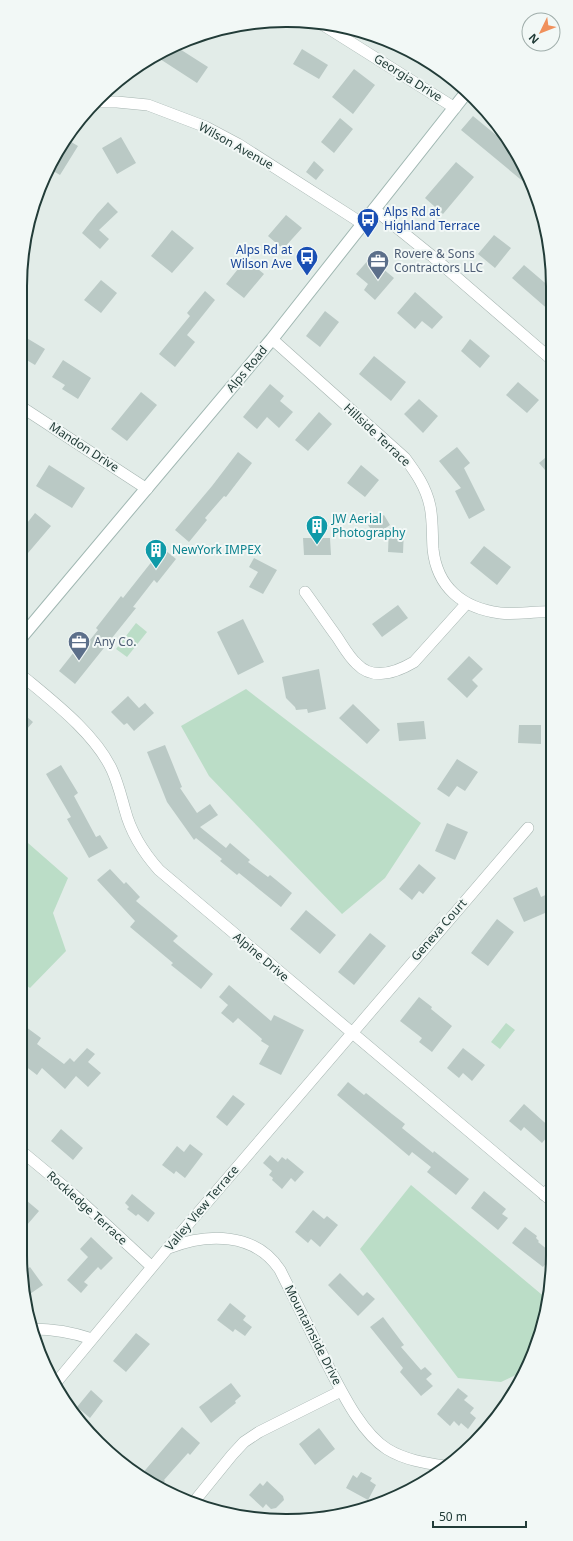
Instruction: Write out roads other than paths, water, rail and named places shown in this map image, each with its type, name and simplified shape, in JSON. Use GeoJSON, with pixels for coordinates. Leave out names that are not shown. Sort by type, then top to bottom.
{"type":"FeatureCollection","features":[{"type":"Feature","properties":{"kind":"main road","name":"Alps Road"},"geometry":{"type":"LineString","coordinates":[[27,631],[272,339],[463,96]]}},
{"type":"Feature","properties":{"kind":"street","name":"Georgia Drive"},"geometry":{"type":"LineString","coordinates":[[333,31],[455,108]]}},
{"type":"Feature","properties":{"kind":"street","name":"Wilson Avenue"},"geometry":{"type":"LineString","coordinates":[[104,102],[148,105],[206,127],[238,144],[362,224]]}},
{"type":"Feature","properties":{"kind":"street"},"geometry":{"type":"LineString","coordinates":[[374,209],[432,256],[546,355]]}},
{"type":"Feature","properties":{"kind":"street","name":"Hillside Terrace"},"geometry":{"type":"LineString","coordinates":[[272,339],[404,458],[418,475],[430,506],[433,524],[433,548],[436,564],[442,579],[450,592],[467,603],[482,609],[499,613],[517,614],[537,611],[546,612]]}},
{"type":"Feature","properties":{"kind":"street","name":"Mandon Drive"},"geometry":{"type":"LineString","coordinates":[[27,411],[147,489]]}},
{"type":"Feature","properties":{"kind":"street"},"geometry":{"type":"LineString","coordinates":[[305,592],[356,664],[372,673],[379,674],[396,671],[414,662],[467,603]]}},
{"type":"Feature","properties":{"kind":"street","name":"Alpine Drive"},"geometry":{"type":"LineString","coordinates":[[27,680],[61,709],[95,742],[112,770],[133,833],[140,846],[159,870],[546,1196]]}},
{"type":"Feature","properties":{"kind":"street","name":"Geneva Court"},"geometry":{"type":"LineString","coordinates":[[352,1033],[528,828]]}},
{"type":"Feature","properties":{"kind":"street","name":"Valley View Terrace"},"geometry":{"type":"LineString","coordinates":[[59,1379],[167,1249],[352,1033]]}},
{"type":"Feature","properties":{"kind":"street","name":"Rockledge Terrace"},"geometry":{"type":"LineString","coordinates":[[27,1156],[73,1194],[152,1267]]}},
{"type":"Feature","properties":{"kind":"street","name":"Mountainside Drive"},"geometry":{"type":"LineString","coordinates":[[167,1249],[195,1240],[211,1238],[227,1239],[247,1243],[261,1249],[280,1270],[342,1391],[365,1429],[386,1449],[402,1457],[438,1465]]}},
{"type":"Feature","properties":{"kind":"street"},"geometry":{"type":"LineString","coordinates":[[38,1329],[72,1332],[92,1339]]}},
{"type":"Feature","properties":{"kind":"street"},"geometry":{"type":"LineString","coordinates":[[197,1498],[244,1442],[259,1432],[342,1391]]}},
{"type":"Feature","properties":{"kind":"place","name":"Alps Rd at Highland Terrace"},"geometry":{"type":"Point","coordinates":[368,238]}},
{"type":"Feature","properties":{"kind":"place","name":"Alps Rd at Wilson Ave"},"geometry":{"type":"Point","coordinates":[307,276]}},
{"type":"Feature","properties":{"kind":"place","name":"Rovere & Sons Contractors LLC"},"geometry":{"type":"Point","coordinates":[378,280]}},
{"type":"Feature","properties":{"kind":"place","name":"JW Aerial Photography"},"geometry":{"type":"Point","coordinates":[317,546]}},
{"type":"Feature","properties":{"kind":"place","name":"NewYork IMPEX"},"geometry":{"type":"Point","coordinates":[156,570]}},
{"type":"Feature","properties":{"kind":"place","name":"Any Co."},"geometry":{"type":"Point","coordinates":[79,662]}}]}
